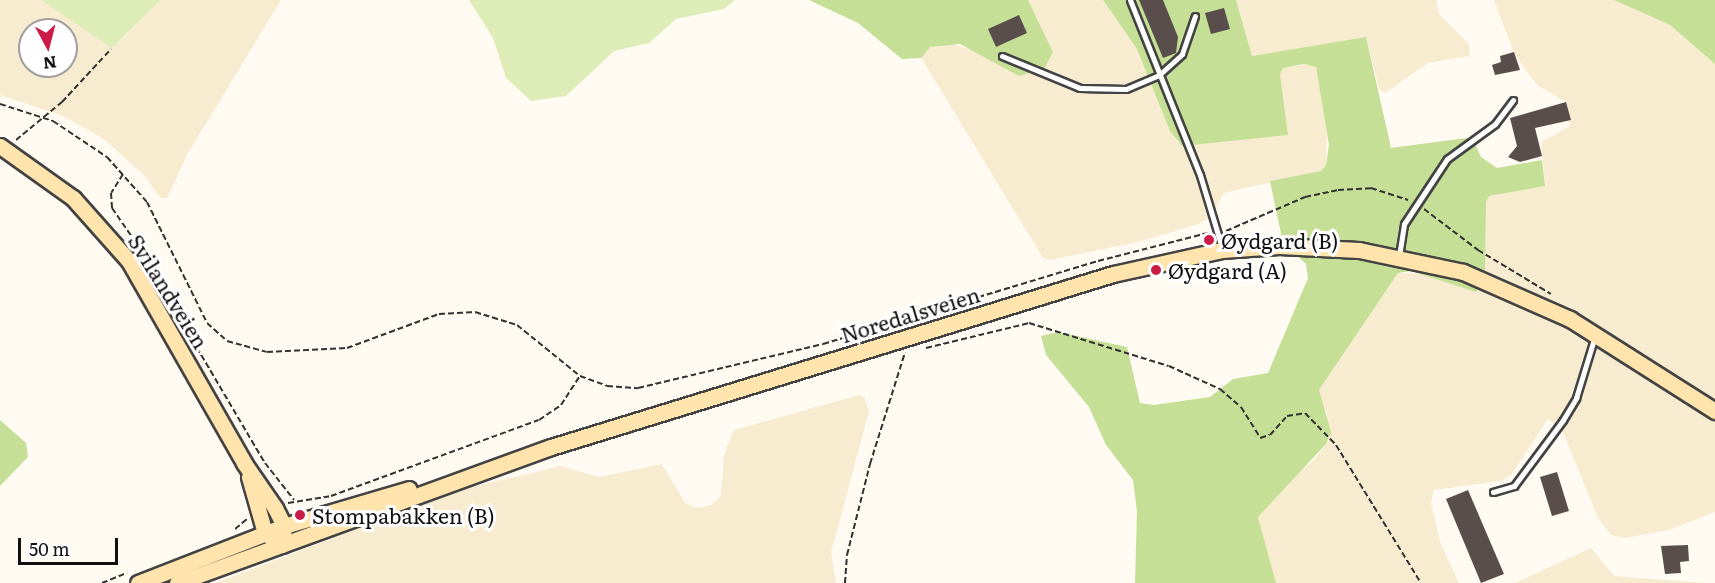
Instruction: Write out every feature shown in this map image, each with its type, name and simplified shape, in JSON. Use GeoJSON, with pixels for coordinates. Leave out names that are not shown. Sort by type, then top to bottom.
{"type":"FeatureCollection","features":[{"type":"Feature","properties":{"kind":"main road","name":"Svilandveien"},"geometry":{"type":"LineString","coordinates":[[4,148],[73,198],[129,261],[244,463],[284,526]]}},
{"type":"Feature","properties":{"kind":"main road","name":"Noredalsveien"},"geometry":{"type":"LineString","coordinates":[[138,583],[284,526],[444,482],[905,346],[1113,274],[1222,250],[1316,246],[1399,256],[1496,284],[1595,334],[1715,411]]}},
{"type":"Feature","properties":{"kind":"main road","name":"Svilandveien"},"geometry":{"type":"LineString","coordinates":[[244,463],[265,533]]}},
{"type":"Feature","properties":{"kind":"main road","name":"Noredalsveien"},"geometry":{"type":"LineString","coordinates":[[177,583],[444,482]]}},
{"type":"Feature","properties":{"kind":"main road"},"geometry":{"type":"LineString","coordinates":[[265,533],[282,545],[284,526]]}},
{"type":"Feature","properties":{"kind":"lane"},"geometry":{"type":"LineString","coordinates":[[1130,0],[1218,231],[1222,250]]}},
{"type":"Feature","properties":{"kind":"lane"},"geometry":{"type":"LineString","coordinates":[[1002,56],[1091,90],[1126,89],[1159,75],[1182,54],[1195,16]]}},
{"type":"Feature","properties":{"kind":"lane"},"geometry":{"type":"LineString","coordinates":[[1399,256],[1404,224],[1447,159],[1494,124],[1513,100]]}},
{"type":"Feature","properties":{"kind":"lane"},"geometry":{"type":"LineString","coordinates":[[1493,492],[1514,486],[1563,420],[1576,398],[1595,334]]}},
{"type":"Feature","properties":{"kind":"path"},"geometry":{"type":"LineString","coordinates":[[4,148],[20,134],[45,118],[111,49]]}},
{"type":"Feature","properties":{"kind":"path"},"geometry":{"type":"LineString","coordinates":[[0,104],[45,118],[80,137],[123,173],[159,223],[199,313],[214,330],[236,345],[267,352],[320,352],[439,314],[475,312],[517,325],[580,376],[620,388],[647,386],[823,344],[1098,261],[1218,231],[1240,228],[1305,197],[1338,190],[1377,189],[1416,204],[1495,262],[1558,297]]}},
{"type":"Feature","properties":{"kind":"path"},"geometry":{"type":"LineString","coordinates":[[123,173],[111,193],[114,212],[157,273],[265,464],[294,500],[331,496],[539,420],[561,405],[580,376]]}},
{"type":"Feature","properties":{"kind":"path"},"geometry":{"type":"LineString","coordinates":[[845,583],[847,555],[870,464],[905,346],[1029,323],[1169,366],[1220,389],[1241,407],[1260,438],[1270,435],[1287,416],[1305,413],[1336,445],[1421,583]]}},
{"type":"Feature","properties":{"kind":"shaded area"},"geometry":{"type":"Polygon","coordinates":[[[0,0],[41,0],[73,18],[18,18],[18,78],[78,78],[78,21],[118,43],[161,0],[281,0],[188,153],[167,198],[160,198],[145,176],[104,139],[63,116],[0,95],[0,0]]]}},
{"type":"Feature","properties":{"kind":"shaded area"},"geometry":{"type":"Polygon","coordinates":[[[1028,0],[1103,0],[1137,49],[1177,142],[1287,135],[1280,74],[1283,68],[1310,64],[1316,67],[1327,130],[1326,165],[1321,171],[1224,193],[1212,216],[1199,224],[1138,242],[1050,260],[1043,258],[920,56],[930,47],[952,44],[972,50],[1053,52],[1028,0]]]}},
{"type":"Feature","properties":{"kind":"shaded area"},"geometry":{"type":"Polygon","coordinates":[[[1236,0],[1436,0],[1439,14],[1469,44],[1470,56],[1428,63],[1385,93],[1379,89],[1366,37],[1252,56],[1236,0]]]}},
{"type":"Feature","properties":{"kind":"shaded area"},"geometry":{"type":"Polygon","coordinates":[[[1494,0],[1614,0],[1670,25],[1715,64],[1715,512],[1669,530],[1625,538],[1611,535],[1598,518],[1563,432],[1548,419],[1512,474],[1501,481],[1434,490],[1431,503],[1440,542],[1459,583],[1276,583],[1258,517],[1277,491],[1314,460],[1326,444],[1327,413],[1319,402],[1319,390],[1398,273],[1485,275],[1486,202],[1489,196],[1545,186],[1541,142],[1570,126],[1566,102],[1537,85],[1514,53],[1494,0]]]}},
{"type":"Feature","properties":{"kind":"shaded area"},"geometry":{"type":"Polygon","coordinates":[[[859,395],[864,397],[869,411],[831,553],[836,583],[215,583],[460,490],[561,466],[599,477],[662,464],[685,503],[697,508],[711,505],[721,496],[724,455],[734,430],[859,395]]]}},
{"type":"Feature","properties":{"kind":"shaded area"},"geometry":{"type":"Polygon","coordinates":[[[1591,548],[1614,576],[1705,583],[1515,583],[1591,548]]]}},
{"type":"Feature","properties":{"kind":"green space"},"geometry":{"type":"Polygon","coordinates":[[[41,0],[161,0],[112,48],[78,25],[78,18],[68,18],[41,0]]]}},
{"type":"Feature","properties":{"kind":"green space"},"geometry":{"type":"Polygon","coordinates":[[[469,0],[735,0],[724,9],[676,19],[649,43],[614,51],[566,96],[531,101],[506,78],[493,38],[469,0]]]}},
{"type":"Feature","properties":{"kind":"green space"},"geometry":{"type":"Polygon","coordinates":[[[809,0],[1028,0],[1053,52],[1044,69],[1019,76],[960,44],[930,47],[921,58],[902,59],[858,23],[809,0]]]}},
{"type":"Feature","properties":{"kind":"green space"},"geometry":{"type":"Polygon","coordinates":[[[1103,0],[1236,0],[1252,56],[1366,37],[1391,148],[1466,138],[1473,139],[1481,157],[1497,168],[1542,160],[1545,186],[1489,196],[1486,202],[1485,275],[1476,292],[1411,271],[1398,273],[1319,390],[1331,432],[1326,444],[1258,517],[1276,583],[1135,583],[1137,511],[1133,480],[1106,445],[1089,407],[1046,355],[1041,336],[1058,332],[1127,347],[1140,403],[1154,405],[1210,397],[1233,379],[1268,373],[1308,278],[1306,264],[1283,243],[1270,181],[1321,171],[1326,165],[1329,145],[1316,67],[1304,64],[1283,68],[1280,74],[1288,135],[1182,146],[1170,131],[1137,49],[1103,0]]]}},
{"type":"Feature","properties":{"kind":"green space"},"geometry":{"type":"Polygon","coordinates":[[[1614,0],[1715,0],[1715,64],[1670,25],[1614,0]]]}},
{"type":"Feature","properties":{"kind":"green space"},"geometry":{"type":"Polygon","coordinates":[[[0,420],[26,443],[28,457],[0,486],[0,420]]]}},
{"type":"Feature","properties":{"kind":"building"},"geometry":{"type":"Polygon","coordinates":[[[1139,0],[1163,0],[1178,37],[1176,53],[1163,58],[1139,0]]]}},
{"type":"Feature","properties":{"kind":"building"},"geometry":{"type":"Polygon","coordinates":[[[1224,8],[1230,29],[1211,34],[1205,13],[1224,8]]]}},
{"type":"Feature","properties":{"kind":"building"},"geometry":{"type":"Polygon","coordinates":[[[1019,15],[1027,33],[996,47],[988,29],[1019,15]]]}},
{"type":"Feature","properties":{"kind":"building"},"geometry":{"type":"Polygon","coordinates":[[[1514,52],[1520,70],[1495,75],[1492,65],[1501,62],[1500,56],[1514,52]]]}},
{"type":"Feature","properties":{"kind":"building"},"geometry":{"type":"Polygon","coordinates":[[[1566,102],[1571,120],[1535,128],[1542,156],[1520,162],[1508,157],[1517,146],[1510,118],[1566,102]]]}},
{"type":"Feature","properties":{"kind":"building"},"geometry":{"type":"Polygon","coordinates":[[[1557,472],[1569,511],[1552,516],[1540,477],[1557,472]]]}},
{"type":"Feature","properties":{"kind":"building"},"geometry":{"type":"Polygon","coordinates":[[[1468,490],[1504,574],[1481,583],[1446,499],[1468,490]]]}},
{"type":"Feature","properties":{"kind":"building"},"geometry":{"type":"Polygon","coordinates":[[[1688,545],[1689,561],[1680,562],[1681,573],[1665,574],[1661,546],[1688,545]]]}},
{"type":"Feature","properties":{"kind":"place","name":"Øydgard (B)"},"geometry":{"type":"Point","coordinates":[1209,240]}},
{"type":"Feature","properties":{"kind":"place","name":"Øydgard (A)"},"geometry":{"type":"Point","coordinates":[1156,270]}},
{"type":"Feature","properties":{"kind":"place","name":"Stompabakken (B)"},"geometry":{"type":"Point","coordinates":[300,515]}}]}
